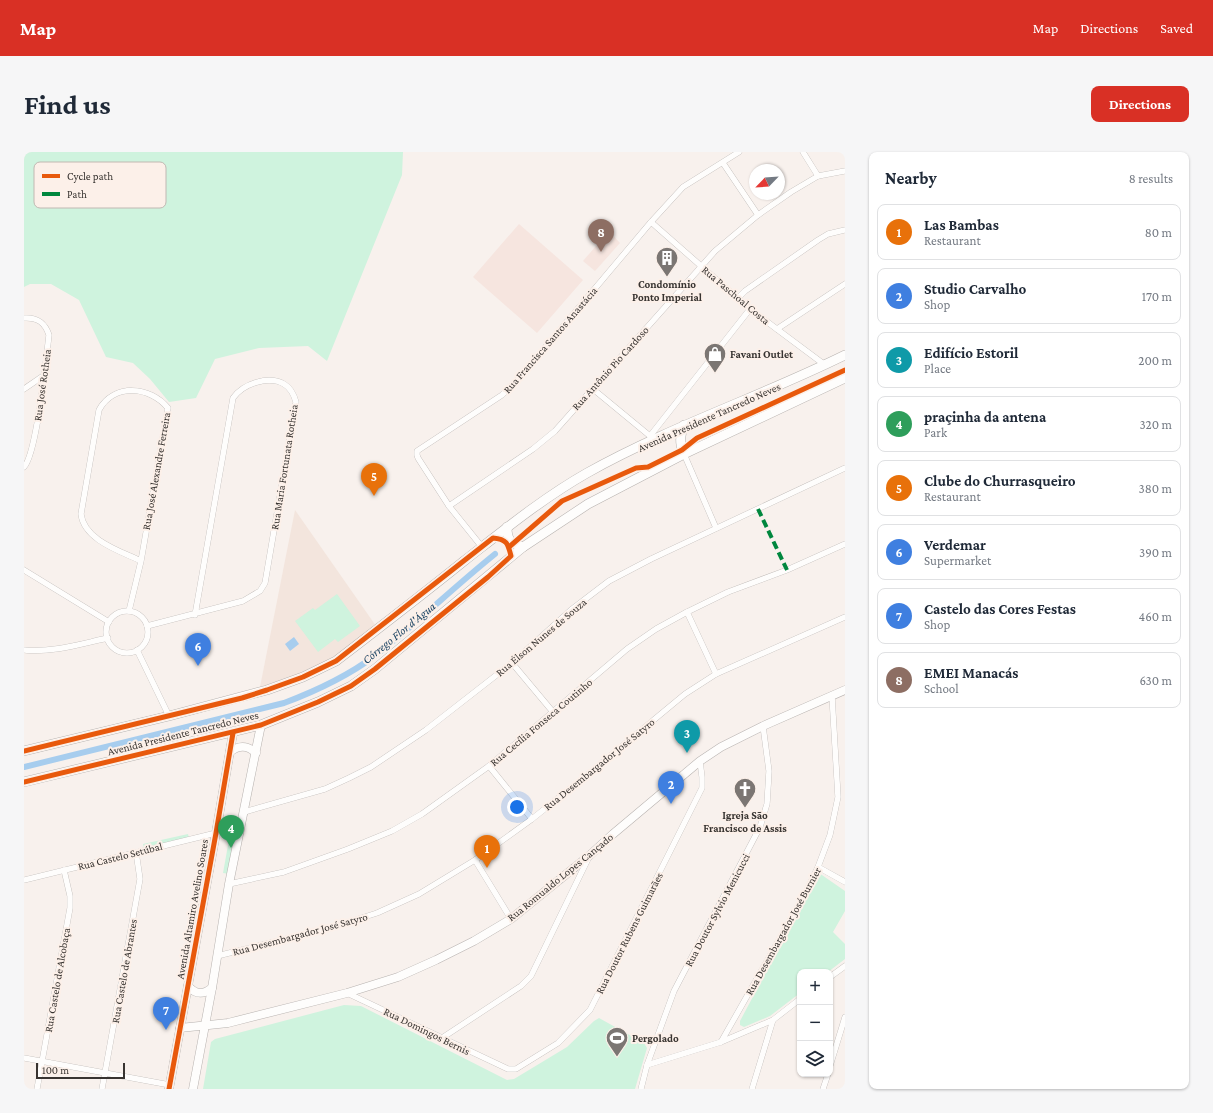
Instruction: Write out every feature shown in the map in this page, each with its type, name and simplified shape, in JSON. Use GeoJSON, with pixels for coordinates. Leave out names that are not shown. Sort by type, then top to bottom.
{"type":"FeatureCollection","features":[{"type":"Feature","properties":{"kind":"main road","name":"Avenida Presidente Tancredo Neves"},"geometry":{"type":"LineString","coordinates":[[24,751],[169,716],[267,690],[336,661],[507,527],[552,495],[587,473],[651,439],[773,389],[845,355]]}},
{"type":"Feature","properties":{"kind":"main road","name":"Avenida Presidente Tancredo Neves"},"geometry":{"type":"LineString","coordinates":[[24,782],[233,733],[261,725],[318,702],[351,686],[375,669],[482,582],[511,556],[588,504],[684,454],[845,378]]}},
{"type":"Feature","properties":{"kind":"main road"},"geometry":{"type":"LineString","coordinates":[[684,425],[680,437],[680,446],[684,454]]}},
{"type":"Feature","properties":{"kind":"main road"},"geometry":{"type":"LineString","coordinates":[[507,527],[507,535],[510,541],[513,544],[523,547]]}},
{"type":"Feature","properties":{"kind":"main road"},"geometry":{"type":"LineString","coordinates":[[493,538],[500,539],[505,542],[509,547],[511,556]]}},
{"type":"Feature","properties":{"kind":"street"},"geometry":{"type":"LineString","coordinates":[[651,222],[683,187],[740,152]]}},
{"type":"Feature","properties":{"kind":"street"},"geometry":{"type":"LineString","coordinates":[[803,152],[818,176],[845,171]]}},
{"type":"Feature","properties":{"kind":"street"},"geometry":{"type":"LineString","coordinates":[[723,162],[758,215]]}},
{"type":"Feature","properties":{"kind":"street","name":"Rua Antônio Pio Cardoso"},"geometry":{"type":"LineString","coordinates":[[449,506],[534,449],[554,431],[715,251],[758,215],[791,192],[818,176]]}},
{"type":"Feature","properties":{"kind":"street","name":"Rua Paschoal Costa"},"geometry":{"type":"LineString","coordinates":[[651,222],[750,309],[825,365]]}},
{"type":"Feature","properties":{"kind":"street","name":"Rua Francisca Santos Anastácia"},"geometry":{"type":"LineString","coordinates":[[449,506],[417,455],[417,451],[502,395],[522,376],[651,222]]}},
{"type":"Feature","properties":{"kind":"street"},"geometry":{"type":"LineString","coordinates":[[737,298],[745,290],[818,240],[828,234],[845,230]]}},
{"type":"Feature","properties":{"kind":"street"},"geometry":{"type":"LineString","coordinates":[[777,329],[845,284]]}},
{"type":"Feature","properties":{"kind":"street"},"geometry":{"type":"LineString","coordinates":[[593,388],[651,439],[750,309]]}},
{"type":"Feature","properties":{"kind":"street","name":"Rua José Rotheia"},"geometry":{"type":"LineString","coordinates":[[24,318],[35,318],[42,322],[49,335],[35,435],[24,467]]}},
{"type":"Feature","properties":{"kind":"street"},"geometry":{"type":"LineString","coordinates":[[24,389],[43,376]]}},
{"type":"Feature","properties":{"kind":"street","name":"Rua Maria Fortunata Rotheia"},"geometry":{"type":"LineString","coordinates":[[147,626],[195,615],[243,601],[260,592],[265,583],[296,402],[292,392],[285,384],[274,381],[254,383],[244,387],[233,398],[195,615]]}},
{"type":"Feature","properties":{"kind":"street","name":"Rua José Alexandre Ferreira"},"geometry":{"type":"LineString","coordinates":[[129,611],[140,561],[168,408],[162,400],[146,392],[121,392],[113,394],[102,404],[99,410],[81,514],[82,521],[91,535],[140,561]]}},
{"type":"Feature","properties":{"kind":"street"},"geometry":{"type":"LineString","coordinates":[[684,454],[716,528]]}},
{"type":"Feature","properties":{"kind":"street","name":"Rua Élson Nunes de Souza"},"geometry":{"type":"LineString","coordinates":[[244,812],[325,789],[370,767],[426,730],[512,663],[571,610],[609,581],[651,559],[845,468]]}},
{"type":"Feature","properties":{"kind":"street"},"geometry":{"type":"LineString","coordinates":[[449,506],[482,547]]}},
{"type":"Feature","properties":{"kind":"street","name":"Rua Cecília Fonseca Coutinho"},"geometry":{"type":"LineString","coordinates":[[229,884],[284,872],[348,849],[392,831],[422,814],[489,766],[627,649],[656,629],[728,592],[787,570],[845,544]]}},
{"type":"Feature","properties":{"kind":"street"},"geometry":{"type":"LineString","coordinates":[[24,570],[109,622]]}},
{"type":"Feature","properties":{"kind":"street"},"geometry":{"type":"LineString","coordinates":[[129,611],[137,613],[143,619],[147,626],[147,637],[145,642],[137,650],[123,652],[116,649],[111,644],[108,638],[107,627],[109,622],[117,613],[129,611]]}},
{"type":"Feature","properties":{"kind":"street"},"geometry":{"type":"LineString","coordinates":[[687,612],[716,674]]}},
{"type":"Feature","properties":{"kind":"street","name":"Rua Desembargador José Satyro"},"geometry":{"type":"LineString","coordinates":[[217,956],[330,928],[377,913],[420,894],[475,860],[532,819],[685,694],[716,674],[845,617]]}},
{"type":"Feature","properties":{"kind":"street"},"geometry":{"type":"LineString","coordinates":[[24,650],[52,650],[108,638]]}},
{"type":"Feature","properties":{"kind":"street"},"geometry":{"type":"LineString","coordinates":[[137,650],[169,716]]}},
{"type":"Feature","properties":{"kind":"street"},"geometry":{"type":"LineString","coordinates":[[512,663],[553,712]]}},
{"type":"Feature","properties":{"kind":"street","name":"Rua Romualdo Lopes Cançado"},"geometry":{"type":"LineString","coordinates":[[180,1028],[228,1023],[347,993],[398,977],[474,941],[511,919],[590,855],[700,762],[721,747],[763,726],[845,690]]}},
{"type":"Feature","properties":{"kind":"street","name":"Rua Desembargador José Burnier"},"geometry":{"type":"LineString","coordinates":[[721,1042],[805,894],[818,867],[830,835],[838,797],[832,696]]}},
{"type":"Feature","properties":{"kind":"street"},"geometry":{"type":"LineString","coordinates":[[193,1089],[212,988],[229,884],[261,725]]}},
{"type":"Feature","properties":{"kind":"street","name":"Rua Doutor Sylvio Menicucci"},"geometry":{"type":"LineString","coordinates":[[641,1089],[647,1065],[674,991],[760,827],[767,804],[769,771],[763,726]]}},
{"type":"Feature","properties":{"kind":"street","name":"Avenida Altamiro Avelino Soares"},"geometry":{"type":"LineString","coordinates":[[170,1087],[233,733]]}},
{"type":"Feature","properties":{"kind":"street"},"geometry":{"type":"LineString","coordinates":[[230,752],[236,748],[242,747],[251,749],[256,753]]}},
{"type":"Feature","properties":{"kind":"street","name":"Rua Doutor Rubens Guimarães"},"geometry":{"type":"LineString","coordinates":[[508,1069],[516,1069],[558,1043],[590,1010],[702,788],[700,762]]}},
{"type":"Feature","properties":{"kind":"street"},"geometry":{"type":"LineString","coordinates":[[489,766],[532,819]]}},
{"type":"Feature","properties":{"kind":"street","name":"Rua Castelo Setúbal"},"geometry":{"type":"LineString","coordinates":[[24,880],[216,833]]}},
{"type":"Feature","properties":{"kind":"street","name":"Rua Castelo de Abrantes"},"geometry":{"type":"LineString","coordinates":[[102,1089],[140,879],[136,852]]}},
{"type":"Feature","properties":{"kind":"street"},"geometry":{"type":"LineString","coordinates":[[442,1038],[521,986],[531,976],[590,855]]}},
{"type":"Feature","properties":{"kind":"street"},"geometry":{"type":"LineString","coordinates":[[475,860],[511,919]]}},
{"type":"Feature","properties":{"kind":"street"},"geometry":{"type":"LineString","coordinates":[[818,867],[845,882]]}},
{"type":"Feature","properties":{"kind":"street","name":"Rua Castelo de Alcobaça"},"geometry":{"type":"LineString","coordinates":[[37,1089],[70,908],[70,896],[64,870]]}},
{"type":"Feature","properties":{"kind":"street"},"geometry":{"type":"LineString","coordinates":[[833,975],[845,966]]}},
{"type":"Feature","properties":{"kind":"street"},"geometry":{"type":"LineString","coordinates":[[188,986],[196,993],[202,994],[206,993],[212,988]]}},
{"type":"Feature","properties":{"kind":"street","name":"Rua Domingos Bernis"},"geometry":{"type":"LineString","coordinates":[[347,993],[508,1069]]}},
{"type":"Feature","properties":{"kind":"street"},"geometry":{"type":"LineString","coordinates":[[647,1065],[721,1042],[773,1020],[797,1001]]}},
{"type":"Feature","properties":{"kind":"street"},"geometry":{"type":"LineString","coordinates":[[833,1056],[845,1017]]}},
{"type":"Feature","properties":{"kind":"street"},"geometry":{"type":"LineString","coordinates":[[752,1089],[773,1020]]}},
{"type":"Feature","properties":{"kind":"street"},"geometry":{"type":"LineString","coordinates":[[24,1058],[170,1087]]}},
{"type":"Feature","properties":{"kind":"street"},"geometry":{"type":"LineString","coordinates":[[823,1089],[827,1077]]}},
{"type":"Feature","properties":{"kind":"shaded area"},"geometry":{"type":"Polygon","coordinates":[[[519,224],[583,280],[537,333],[473,277],[519,224]]]}},
{"type":"Feature","properties":{"kind":"shaded area"},"geometry":{"type":"Polygon","coordinates":[[[609,231],[620,243],[595,271],[583,261],[609,231]]]}},
{"type":"Feature","properties":{"kind":"shaded area"},"geometry":{"type":"Polygon","coordinates":[[[295,510],[376,626],[340,653],[326,661],[296,675],[260,687],[295,510]]]}},
{"type":"Feature","properties":{"kind":"green space"},"geometry":{"type":"Polygon","coordinates":[[[403,152],[402,175],[327,361],[308,346],[259,348],[215,359],[196,398],[169,402],[150,379],[133,363],[106,357],[79,300],[51,284],[30,284],[24,287],[24,153],[403,152]]]}},
{"type":"Feature","properties":{"kind":"green space"},"geometry":{"type":"Polygon","coordinates":[[[337,594],[360,626],[338,642],[335,639],[318,652],[295,621],[313,608],[315,610],[337,594]]]}},
{"type":"Feature","properties":{"kind":"green space"},"geometry":{"type":"Polygon","coordinates":[[[232,823],[240,824],[230,874],[223,873],[232,823]]]}},
{"type":"Feature","properties":{"kind":"green space"},"geometry":{"type":"Polygon","coordinates":[[[188,834],[189,838],[144,848],[143,844],[188,834]]]}},
{"type":"Feature","properties":{"kind":"green space"},"geometry":{"type":"Polygon","coordinates":[[[819,873],[845,891],[845,911],[833,932],[845,944],[845,959],[832,969],[797,969],[797,995],[770,1016],[744,1027],[740,1025],[740,1021],[819,873]]]}},
{"type":"Feature","properties":{"kind":"green space"},"geometry":{"type":"Polygon","coordinates":[[[344,1005],[361,1006],[507,1080],[514,1079],[567,1047],[599,1018],[644,1043],[647,1048],[635,1089],[203,1089],[211,1042],[215,1039],[344,1005]]]}},
{"type":"Feature","properties":{"kind":"water"},"geometry":{"type":"Polygon","coordinates":[[[294,637],[299,644],[290,651],[285,644],[294,637]]]}},
{"type":"Feature","properties":{"kind":"waterway","name":"Córrego Flor d'Água"},"geometry":{"type":"LineString","coordinates":[[24,767],[284,703],[320,688],[354,670],[376,655],[495,554]]}},
{"type":"Feature","properties":{"kind":"marked path"},"geometry":{"type":"LineString","coordinates":[[758,509],[787,570]]}},
{"type":"Feature","properties":{"kind":"cycle path"},"geometry":{"type":"LineString","coordinates":[[509,547],[562,501],[636,468],[648,467],[682,450],[697,438],[845,370]]}},
{"type":"Feature","properties":{"kind":"cycle path"},"geometry":{"type":"LineString","coordinates":[[24,751],[242,698],[303,677],[336,661],[493,538],[504,541],[508,545],[511,556],[488,577],[375,669],[351,686],[318,702],[261,725],[24,782]]}},
{"type":"Feature","properties":{"kind":"cycle path"},"geometry":{"type":"LineString","coordinates":[[169,1089],[233,733]]}},
{"type":"Feature","properties":{"kind":"place","name":"EMEI Manacás"},"geometry":{"type":"Point","coordinates":[601,252]}},
{"type":"Feature","properties":{"kind":"place","name":"Condomínio Ponto Imperial"},"geometry":{"type":"Point","coordinates":[667,278]}},
{"type":"Feature","properties":{"kind":"place","name":"Favani Outlet"},"geometry":{"type":"Point","coordinates":[715,374]}},
{"type":"Feature","properties":{"kind":"place","name":"Clube do Churrasqueiro"},"geometry":{"type":"Point","coordinates":[374,496]}},
{"type":"Feature","properties":{"kind":"place","name":"Verdemar"},"geometry":{"type":"Point","coordinates":[198,666]}},
{"type":"Feature","properties":{"kind":"place","name":"Edifício Estoril"},"geometry":{"type":"Point","coordinates":[687,753]}},
{"type":"Feature","properties":{"kind":"place","name":"Studio Carvalho"},"geometry":{"type":"Point","coordinates":[671,804]}},
{"type":"Feature","properties":{"kind":"place","name":"Igreja São Francisco de Assis"},"geometry":{"type":"Point","coordinates":[745,808]}},
{"type":"Feature","properties":{"kind":"place","name":"praçinha da antena"},"geometry":{"type":"Point","coordinates":[231,848]}},
{"type":"Feature","properties":{"kind":"place","name":"Las Bambas"},"geometry":{"type":"Point","coordinates":[487,868]}},
{"type":"Feature","properties":{"kind":"place","name":"Castelo das Cores Festas"},"geometry":{"type":"Point","coordinates":[166,1030]}},
{"type":"Feature","properties":{"kind":"place","name":"Pergolado"},"geometry":{"type":"Point","coordinates":[617,1058]}}]}
